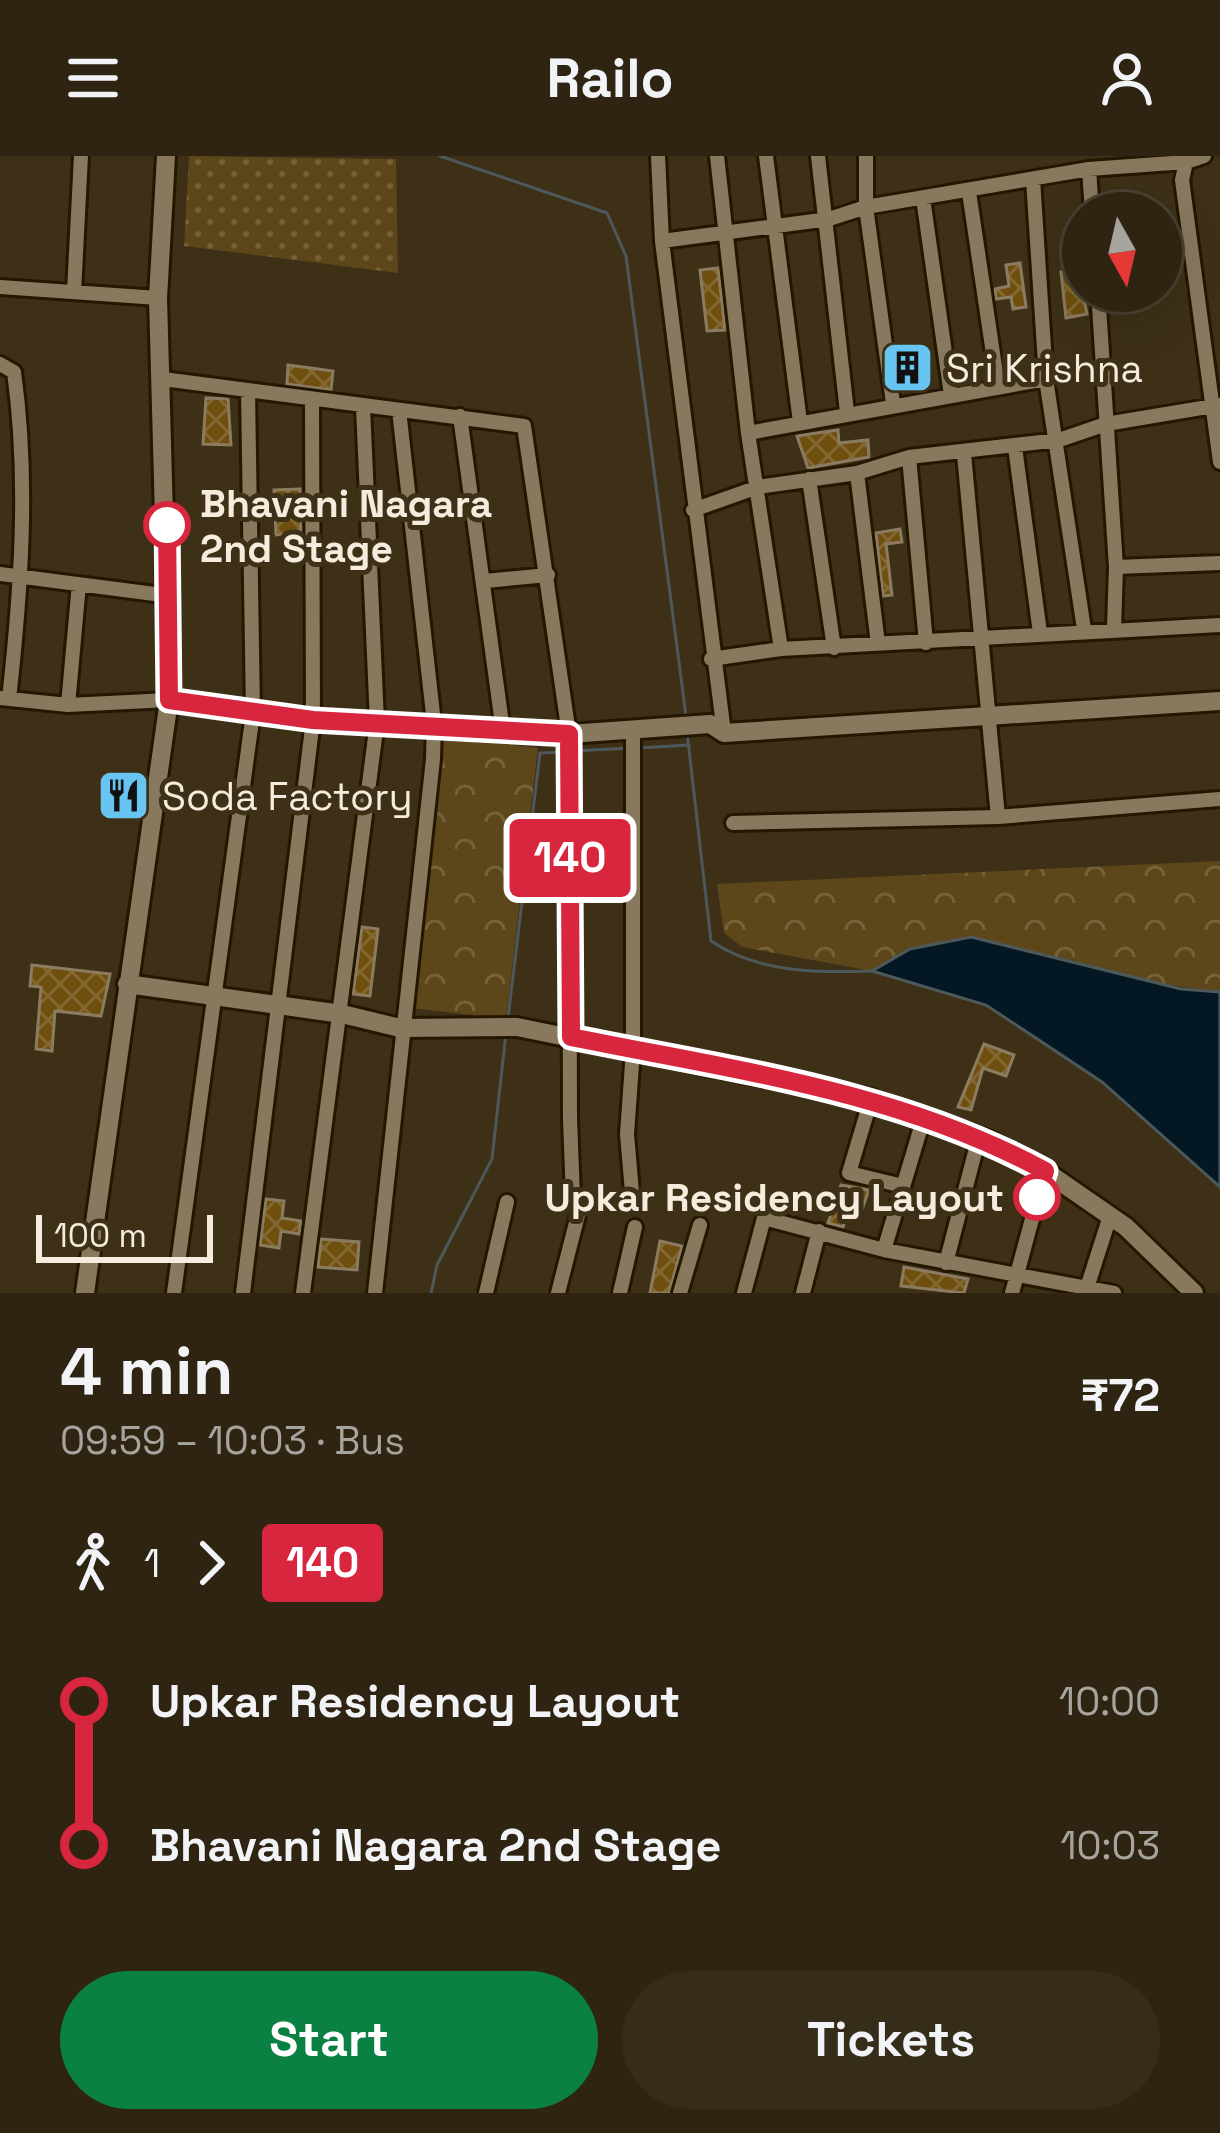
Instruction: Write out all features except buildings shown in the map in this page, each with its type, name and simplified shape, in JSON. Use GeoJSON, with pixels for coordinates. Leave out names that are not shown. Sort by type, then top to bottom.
{"type":"FeatureCollection","features":[{"type":"Feature","properties":{"kind":"street"},"geometry":{"type":"LineString","coordinates":[[74,292],[81,156]]}},
{"type":"Feature","properties":{"kind":"street"},"geometry":{"type":"LineString","coordinates":[[85,1293],[169,700],[170,596],[158,298],[166,156]]}},
{"type":"Feature","properties":{"kind":"street"},"geometry":{"type":"LineString","coordinates":[[658,156],[662,242],[724,733]]}},
{"type":"Feature","properties":{"kind":"street"},"geometry":{"type":"LineString","coordinates":[[717,156],[748,433],[781,649]]}},
{"type":"Feature","properties":{"kind":"street"},"geometry":{"type":"LineString","coordinates":[[766,156],[800,422]]}},
{"type":"Feature","properties":{"kind":"street"},"geometry":{"type":"LineString","coordinates":[[818,156],[829,218],[847,412]]}},
{"type":"Feature","properties":{"kind":"street"},"geometry":{"type":"LineString","coordinates":[[866,156],[866,207],[893,403]]}},
{"type":"Feature","properties":{"kind":"street"},"geometry":{"type":"LineString","coordinates":[[662,242],[829,218],[866,207],[1090,169],[1186,162],[1204,156]]}},
{"type":"Feature","properties":{"kind":"street"},"geometry":{"type":"LineString","coordinates":[[1186,162],[1182,180],[1216,405],[1220,462]]}},
{"type":"Feature","properties":{"kind":"street"},"geometry":{"type":"LineString","coordinates":[[1090,169],[1091,192]]}},
{"type":"Feature","properties":{"kind":"street"},"geometry":{"type":"LineString","coordinates":[[1033,179],[1046,380],[1084,629]]}},
{"type":"Feature","properties":{"kind":"street"},"geometry":{"type":"LineString","coordinates":[[969,192],[998,387]]}},
{"type":"Feature","properties":{"kind":"street"},"geometry":{"type":"LineString","coordinates":[[923,198],[951,395]]}},
{"type":"Feature","properties":{"kind":"street"},"geometry":{"type":"LineString","coordinates":[[0,287],[158,298]]}},
{"type":"Feature","properties":{"kind":"street"},"geometry":{"type":"LineString","coordinates":[[1098,312],[1116,567],[1114,627]]}},
{"type":"Feature","properties":{"kind":"street"},"geometry":{"type":"LineString","coordinates":[[0,364],[14,372],[19,404],[22,577],[5,699],[68,706],[169,700],[313,720],[434,723],[569,734],[710,724],[724,733],[1220,701]]}},
{"type":"Feature","properties":{"kind":"street"},"geometry":{"type":"LineString","coordinates":[[163,379],[524,426],[569,734],[572,1183],[578,1211],[558,1293]]}},
{"type":"Feature","properties":{"kind":"street"},"geometry":{"type":"LineString","coordinates":[[748,433],[893,403],[1046,380]]}},
{"type":"Feature","properties":{"kind":"street"},"geometry":{"type":"LineString","coordinates":[[175,1293],[253,713],[248,392]]}},
{"type":"Feature","properties":{"kind":"street"},"geometry":{"type":"LineString","coordinates":[[243,1293],[313,720],[312,400]]}},
{"type":"Feature","properties":{"kind":"street"},"geometry":{"type":"LineString","coordinates":[[693,509],[758,487],[857,473],[909,457],[1058,440],[1106,424],[1216,405]]}},
{"type":"Feature","properties":{"kind":"street"},"geometry":{"type":"LineString","coordinates":[[303,1293],[376,722],[363,406]]}},
{"type":"Feature","properties":{"kind":"street"},"geometry":{"type":"LineString","coordinates":[[375,1293],[434,723],[399,410]]}},
{"type":"Feature","properties":{"kind":"street"},"geometry":{"type":"LineString","coordinates":[[460,416],[503,731]]}},
{"type":"Feature","properties":{"kind":"street"},"geometry":{"type":"LineString","coordinates":[[1015,447],[1040,633]]}},
{"type":"Feature","properties":{"kind":"street"},"geometry":{"type":"LineString","coordinates":[[964,454],[998,818]]}},
{"type":"Feature","properties":{"kind":"street"},"geometry":{"type":"LineString","coordinates":[[909,457],[926,644]]}},
{"type":"Feature","properties":{"kind":"street"},"geometry":{"type":"LineString","coordinates":[[857,473],[878,644]]}},
{"type":"Feature","properties":{"kind":"street"},"geometry":{"type":"LineString","coordinates":[[809,479],[834,648]]}},
{"type":"Feature","properties":{"kind":"street"},"geometry":{"type":"LineString","coordinates":[[1116,567],[1220,563]]}},
{"type":"Feature","properties":{"kind":"street"},"geometry":{"type":"LineString","coordinates":[[0,574],[170,596]]}},
{"type":"Feature","properties":{"kind":"street"},"geometry":{"type":"LineString","coordinates":[[485,580],[548,575]]}},
{"type":"Feature","properties":{"kind":"street"},"geometry":{"type":"LineString","coordinates":[[68,706],[79,584]]}},
{"type":"Feature","properties":{"kind":"street"},"geometry":{"type":"LineString","coordinates":[[711,658],[781,649],[926,644],[1114,627],[1220,625]]}},
{"type":"Feature","properties":{"kind":"street"},"geometry":{"type":"LineString","coordinates":[[633,728],[633,1050],[627,1134],[633,1204]]}},
{"type":"Feature","properties":{"kind":"street"},"geometry":{"type":"LineString","coordinates":[[733,823],[998,818],[1220,799]]}},
{"type":"Feature","properties":{"kind":"street"},"geometry":{"type":"LineString","coordinates":[[128,984],[342,1014],[400,1028],[518,1027],[872,1099],[979,1137],[1045,1171],[1111,1216],[1194,1293]]}},
{"type":"Feature","properties":{"kind":"street"},"geometry":{"type":"LineString","coordinates":[[872,1099],[849,1173],[903,1186]]}},
{"type":"Feature","properties":{"kind":"street"},"geometry":{"type":"LineString","coordinates":[[884,1250],[924,1117]]}},
{"type":"Feature","properties":{"kind":"street"},"geometry":{"type":"LineString","coordinates":[[946,1263],[979,1137]]}},
{"type":"Feature","properties":{"kind":"street"},"geometry":{"type":"LineString","coordinates":[[1013,1285],[1045,1171]]}},
{"type":"Feature","properties":{"kind":"street"},"geometry":{"type":"LineString","coordinates":[[486,1293],[507,1202]]}},
{"type":"Feature","properties":{"kind":"street"},"geometry":{"type":"LineString","coordinates":[[1086,1291],[1111,1216]]}},
{"type":"Feature","properties":{"kind":"street"},"geometry":{"type":"LineString","coordinates":[[744,1293],[764,1218],[946,1263],[1013,1285],[1114,1293]]}},
{"type":"Feature","properties":{"kind":"street"},"geometry":{"type":"LineString","coordinates":[[680,1293],[700,1225]]}},
{"type":"Feature","properties":{"kind":"street"},"geometry":{"type":"LineString","coordinates":[[620,1293],[635,1227]]}},
{"type":"Feature","properties":{"kind":"street"},"geometry":{"type":"LineString","coordinates":[[803,1293],[819,1231]]}},
{"type":"Feature","properties":{"kind":"green space"},"geometry":{"type":"Polygon","coordinates":[[[189,156],[396,159],[398,273],[184,246],[189,156]]]}},
{"type":"Feature","properties":{"kind":"green space"},"geometry":{"type":"Polygon","coordinates":[[[444,737],[538,748],[506,1019],[412,1008],[444,737]]]}},
{"type":"Feature","properties":{"kind":"green space"},"geometry":{"type":"Polygon","coordinates":[[[1220,861],[1220,992],[910,949],[872,971],[742,947],[724,933],[717,884],[1220,861]]]}},
{"type":"Feature","properties":{"kind":"water"},"geometry":{"type":"Polygon","coordinates":[[[971,937],[1181,989],[1220,992],[1220,1187],[1102,1082],[986,1005],[872,971],[910,949],[971,937]]]}},
{"type":"Feature","properties":{"kind":"waterway"},"geometry":{"type":"LineString","coordinates":[[440,156],[607,213],[626,256],[686,716]]}},
{"type":"Feature","properties":{"kind":"waterway"},"geometry":{"type":"LineString","coordinates":[[687,732],[711,941],[768,965],[872,971]]}},
{"type":"Feature","properties":{"kind":"waterway"},"geometry":{"type":"LineString","coordinates":[[639,748],[689,745]]}},
{"type":"Feature","properties":{"kind":"waterway"},"geometry":{"type":"LineString","coordinates":[[573,751],[630,748]]}},
{"type":"Feature","properties":{"kind":"waterway"},"geometry":{"type":"LineString","coordinates":[[508,1018],[540,753],[564,752]]}},
{"type":"Feature","properties":{"kind":"waterway"},"geometry":{"type":"LineString","coordinates":[[431,1293],[437,1265],[492,1159],[506,1033]]}},
{"type":"Feature","properties":{"kind":"bus line","name":"140"},"geometry":{"type":"LineString","coordinates":[[167,525],[169,700],[313,720],[434,723],[569,734],[571,1037],[872,1099],[988,1140],[1045,1171],[1037,1197]]}},
{"type":"Feature","properties":{"kind":"place","name":"Sri Krishna"},"geometry":{"type":"Point","coordinates":[907,368]}},
{"type":"Feature","properties":{"kind":"place","name":"Bhavani Nagara 2nd Stage"},"geometry":{"type":"Point","coordinates":[167,525]}},
{"type":"Feature","properties":{"kind":"place","name":"Soda Factory"},"geometry":{"type":"Point","coordinates":[123,796]}},
{"type":"Feature","properties":{"kind":"place","name":"Upkar Residency Layout"},"geometry":{"type":"Point","coordinates":[1037,1197]}}]}
